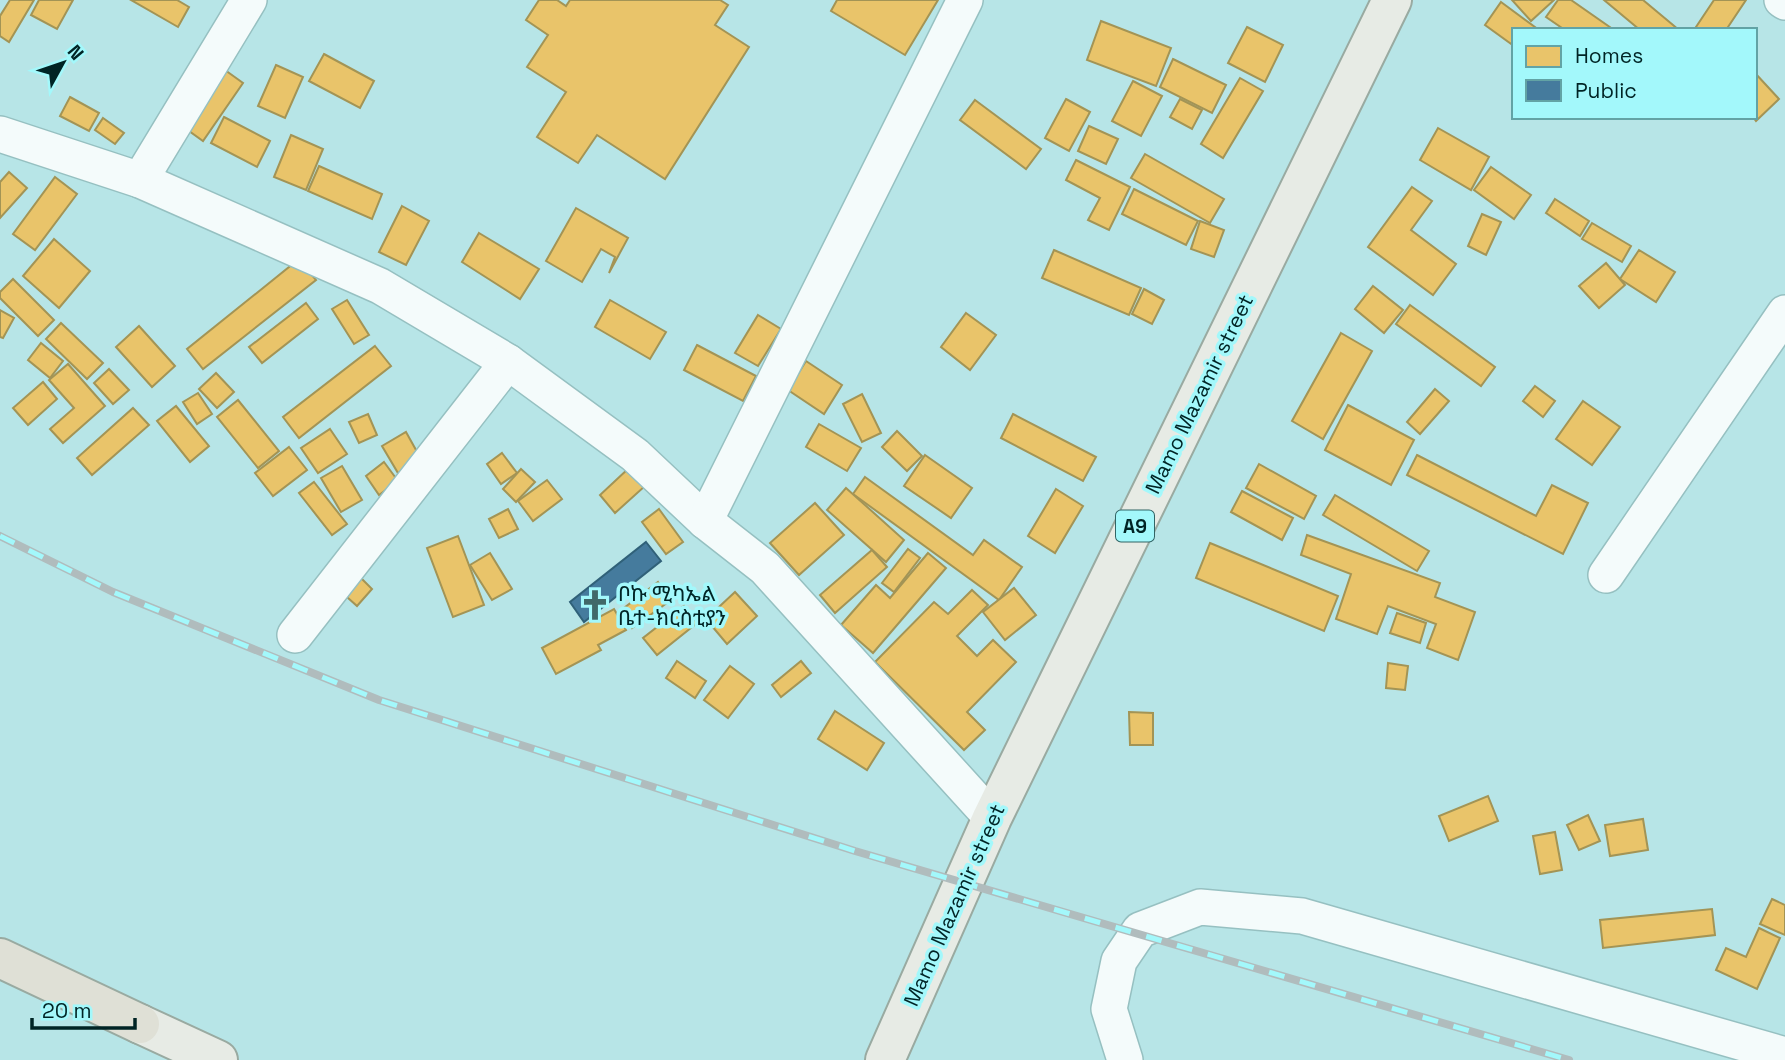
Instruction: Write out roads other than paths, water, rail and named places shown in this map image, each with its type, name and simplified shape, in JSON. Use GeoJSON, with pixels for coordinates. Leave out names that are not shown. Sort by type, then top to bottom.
{"type":"FeatureCollection","features":[{"type":"Feature","properties":{"kind":"highway"},"geometry":{"type":"LineString","coordinates":[[0,958],[140,1024]]}},
{"type":"Feature","properties":{"kind":"main road","name":"Mamo Mazamir street"},"geometry":{"type":"LineString","coordinates":[[884,1059],[992,818],[1392,0]]}},
{"type":"Feature","properties":{"kind":"main road"},"geometry":{"type":"LineString","coordinates":[[140,1024],[218,1060]]}},
{"type":"Feature","properties":{"kind":"street"},"geometry":{"type":"LineString","coordinates":[[141,180],[249,0]]}},
{"type":"Feature","properties":{"kind":"street"},"geometry":{"type":"LineString","coordinates":[[705,521],[965,0]]}},
{"type":"Feature","properties":{"kind":"street"},"geometry":{"type":"LineString","coordinates":[[0,134],[141,180],[380,286],[508,362],[635,455],[705,521],[765,568],[992,818]]}},
{"type":"Feature","properties":{"kind":"street"},"geometry":{"type":"LineString","coordinates":[[1606,575],[1785,313]]}},
{"type":"Feature","properties":{"kind":"street"},"geometry":{"type":"LineString","coordinates":[[295,635],[508,362]]}},
{"type":"Feature","properties":{"kind":"street"},"geometry":{"type":"LineString","coordinates":[[1125,1060],[1109,1009],[1119,961],[1140,930],[1200,907],[1303,916],[1785,1055]]}},
{"type":"Feature","properties":{"kind":"railway"},"geometry":{"type":"LineString","coordinates":[[0,536],[113,592],[379,700],[855,851],[1569,1060]]}},
{"type":"Feature","properties":{"kind":"place","name":"ቦኩ ሚካኤል ቤተ-ክርስቲያን"},"geometry":{"type":"Point","coordinates":[595,605]}}]}
